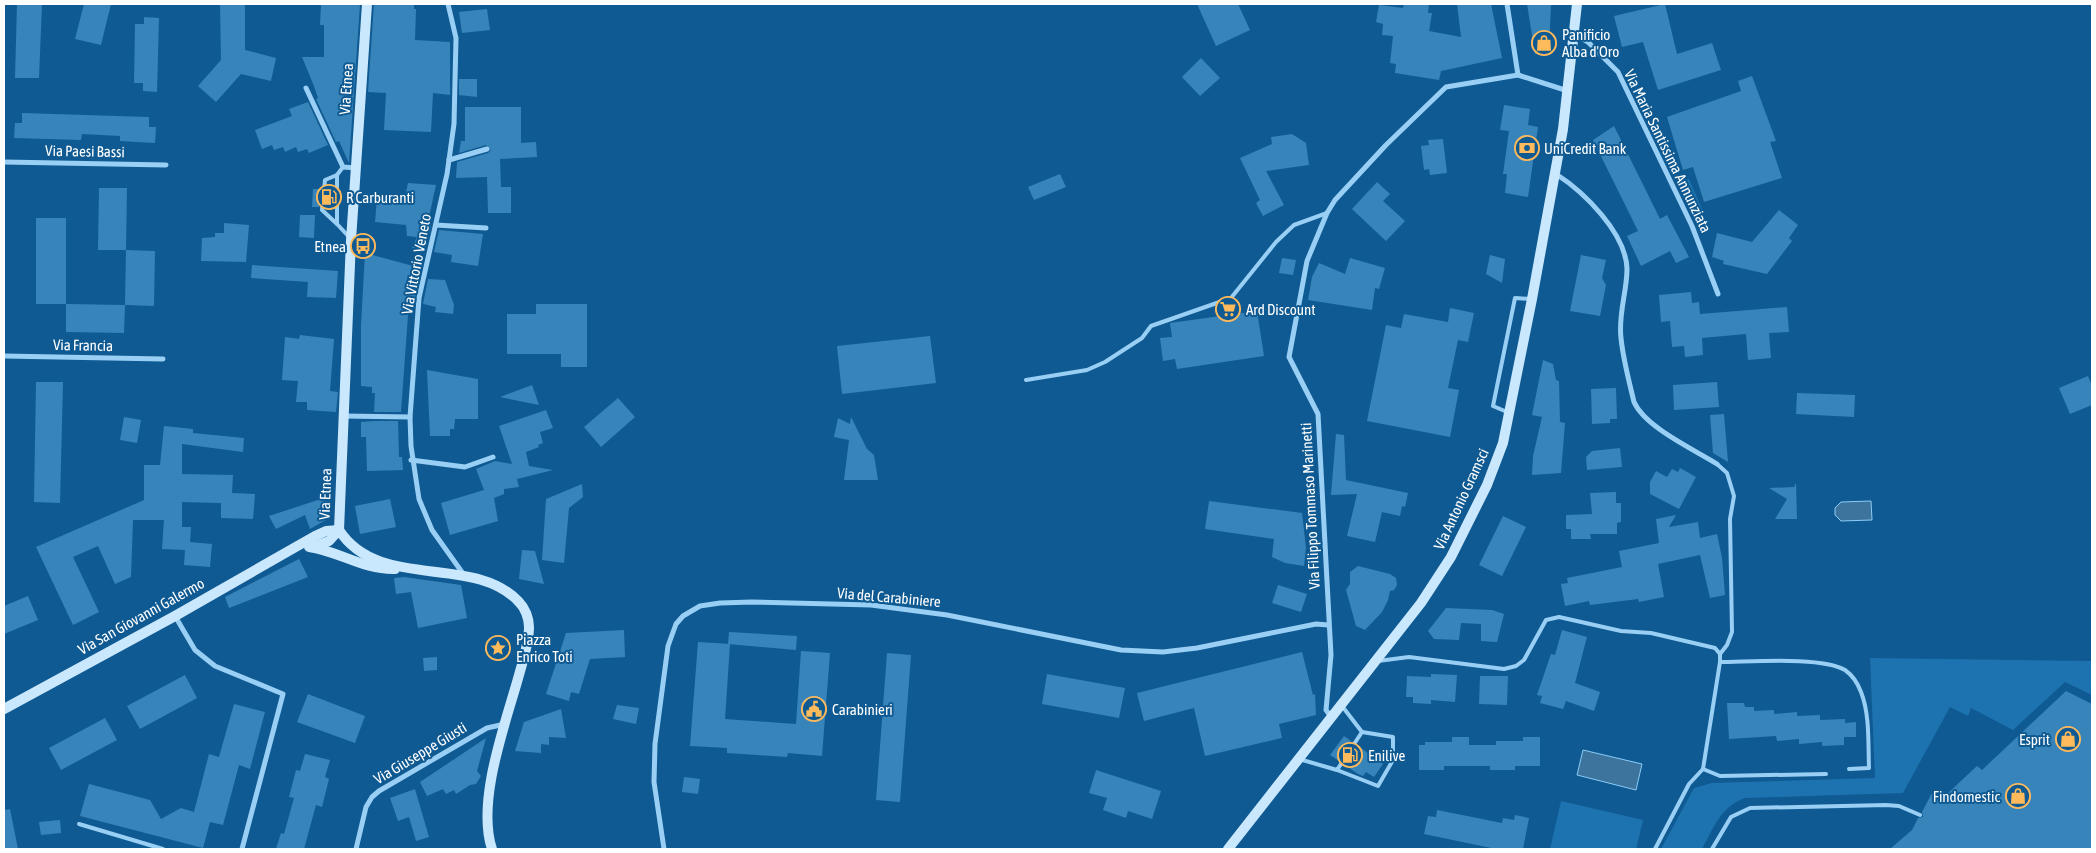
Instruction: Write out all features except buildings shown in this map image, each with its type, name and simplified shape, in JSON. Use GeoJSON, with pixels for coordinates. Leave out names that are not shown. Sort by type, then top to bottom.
{"type":"FeatureCollection","features":[{"type":"Feature","properties":{"kind":"main road","name":"Via Etnea"},"geometry":{"type":"LineString","coordinates":[[367,4],[351,240],[338,530],[346,542],[361,554],[410,569],[466,577],[496,586],[511,594],[521,604],[527,615],[529,626],[524,654],[492,771],[488,810],[492,849]]}},
{"type":"Feature","properties":{"kind":"main road","name":"Via Antonio Gramsci"},"geometry":{"type":"LineString","coordinates":[[1228,849],[1421,603],[1451,557],[1487,485],[1503,443],[1510,414],[1556,174],[1568,91],[1577,4]]}},
{"type":"Feature","properties":{"kind":"main road"},"geometry":{"type":"LineString","coordinates":[[292,550],[309,548],[329,541],[338,530]]}},
{"type":"Feature","properties":{"kind":"main road","name":"Via San Giovanni Galermo"},"geometry":{"type":"LineString","coordinates":[[4,709],[175,616],[315,536],[326,531],[338,530]]}},
{"type":"Feature","properties":{"kind":"main road"},"geometry":{"type":"LineString","coordinates":[[309,548],[330,552],[370,568],[410,569]]}},
{"type":"Feature","properties":{"kind":"street","name":"Via Vittorio Veneto"},"geometry":{"type":"LineString","coordinates":[[448,4],[456,38],[454,124],[449,160],[419,298],[410,417],[411,460],[419,499],[432,530],[466,577]]}},
{"type":"Feature","properties":{"kind":"street"},"geometry":{"type":"LineString","coordinates":[[1507,4],[1518,75]]}},
{"type":"Feature","properties":{"kind":"street","name":"Via Maria Santissima Annunziata"},"geometry":{"type":"LineString","coordinates":[[1575,34],[1588,42],[1618,72],[1692,226],[1718,294]]}},
{"type":"Feature","properties":{"kind":"street","name":"Via Filippo Tommaso Marinetti"},"geometry":{"type":"LineString","coordinates":[[1332,718],[1326,710],[1331,655],[1318,414],[1289,357],[1306,261],[1327,213],[1335,200],[1446,87],[1518,75],[1568,91]]}},
{"type":"Feature","properties":{"kind":"street"},"geometry":{"type":"LineString","coordinates":[[306,88],[343,167],[356,168]]}},
{"type":"Feature","properties":{"kind":"street"},"geometry":{"type":"LineString","coordinates":[[449,160],[487,149]]}},
{"type":"Feature","properties":{"kind":"street","name":"Via Paesi Bassi"},"geometry":{"type":"LineString","coordinates":[[4,162],[166,165]]}},
{"type":"Feature","properties":{"kind":"street"},"geometry":{"type":"LineString","coordinates":[[1556,174],[1588,198],[1618,241],[1625,256],[1627,269],[1620,337],[1634,402],[1638,411],[1648,421],[1717,464]]}},
{"type":"Feature","properties":{"kind":"street"},"geometry":{"type":"LineString","coordinates":[[436,224],[486,228]]}},
{"type":"Feature","properties":{"kind":"street","name":"Via Francia"},"geometry":{"type":"LineString","coordinates":[[4,356],[162,358]]}},
{"type":"Feature","properties":{"kind":"street"},"geometry":{"type":"LineString","coordinates":[[343,416],[410,417]]}},
{"type":"Feature","properties":{"kind":"street"},"geometry":{"type":"LineString","coordinates":[[411,460],[465,467],[493,457]]}},
{"type":"Feature","properties":{"kind":"street","name":"Via del Carabiniere"},"geometry":{"type":"LineString","coordinates":[[664,849],[654,782],[656,744],[668,646],[676,624],[683,616],[700,606],[752,602],[871,605],[947,615],[1121,650],[1163,652],[1197,648],[1316,624],[1328,625]]}},
{"type":"Feature","properties":{"kind":"street"},"geometry":{"type":"LineString","coordinates":[[175,616],[195,650],[215,666],[283,694],[242,849]]}},
{"type":"Feature","properties":{"kind":"street","name":"Via Giuseppe Giusti"},"geometry":{"type":"LineString","coordinates":[[356,849],[366,807],[379,791],[487,728],[505,724]]}},
{"type":"Feature","properties":{"kind":"lane"},"geometry":{"type":"LineString","coordinates":[[343,167],[337,175],[325,180],[322,210],[351,240]]}},
{"type":"Feature","properties":{"kind":"lane"},"geometry":{"type":"LineString","coordinates":[[336,224],[337,175]]}},
{"type":"Feature","properties":{"kind":"lane"},"geometry":{"type":"LineString","coordinates":[[1026,380],[1086,370],[1105,362],[1142,338],[1151,326],[1231,298],[1276,242],[1294,225],[1327,213]]}},
{"type":"Feature","properties":{"kind":"lane"},"geometry":{"type":"LineString","coordinates":[[1510,414],[1493,406],[1515,298],[1532,300]]}},
{"type":"Feature","properties":{"kind":"lane"},"geometry":{"type":"LineString","coordinates":[[1655,849],[1689,784],[1703,769],[1720,654],[1727,645],[1732,632],[1730,519],[1734,496],[1727,473],[1717,464]]}},
{"type":"Feature","properties":{"kind":"lane"},"geometry":{"type":"LineString","coordinates":[[1376,662],[1409,657],[1504,669],[1516,666],[1524,660],[1546,620],[1558,617],[1621,631],[1669,637],[1715,648],[1720,654]]}},
{"type":"Feature","properties":{"kind":"lane"},"geometry":{"type":"LineString","coordinates":[[1720,662],[1824,663],[1847,671],[1856,681],[1862,692],[1866,713],[1869,768],[1849,768]]}},
{"type":"Feature","properties":{"kind":"lane"},"geometry":{"type":"LineString","coordinates":[[1299,759],[1336,770],[1378,786],[1393,760],[1393,738],[1362,732],[1341,706]]}},
{"type":"Feature","properties":{"kind":"lane"},"geometry":{"type":"LineString","coordinates":[[1336,770],[1362,732]]}},
{"type":"Feature","properties":{"kind":"lane"},"geometry":{"type":"LineString","coordinates":[[1703,769],[1720,776],[1826,774]]}},
{"type":"Feature","properties":{"kind":"lane"},"geometry":{"type":"LineString","coordinates":[[1712,849],[1731,817],[1750,808],[1886,805],[1899,806],[1920,815]]}},
{"type":"Feature","properties":{"kind":"lane"},"geometry":{"type":"LineString","coordinates":[[79,824],[163,849]]}},
{"type":"Feature","properties":{"kind":"shaded area"},"geometry":{"type":"Polygon","coordinates":[[[1689,179],[1702,209],[1691,208],[1682,181],[1689,179]]]}},
{"type":"Feature","properties":{"kind":"shaded area"},"geometry":{"type":"Polygon","coordinates":[[[1871,501],[1872,520],[1841,521],[1835,515],[1835,508],[1841,502],[1871,501]]]}},
{"type":"Feature","properties":{"kind":"shaded area"},"geometry":{"type":"Polygon","coordinates":[[[1870,658],[2092,661],[2092,695],[2065,682],[2013,730],[1971,708],[1968,716],[1950,707],[1903,793],[1745,798],[1724,812],[1702,849],[1661,849],[1694,788],[1712,783],[1875,778],[1870,658]]]}},
{"type":"Feature","properties":{"kind":"shaded area"},"geometry":{"type":"Polygon","coordinates":[[[1583,750],[1642,764],[1636,790],[1577,775],[1583,750]]]}},
{"type":"Feature","properties":{"kind":"shaded area"},"geometry":{"type":"Polygon","coordinates":[[[1561,801],[1643,820],[1636,849],[1550,849],[1561,801]]]}},
{"type":"Feature","properties":{"kind":"place","name":"Panificio Alba d'Oro"},"geometry":{"type":"Point","coordinates":[1544,43]}},
{"type":"Feature","properties":{"kind":"place","name":"UniCredit Bank"},"geometry":{"type":"Point","coordinates":[1527,148]}},
{"type":"Feature","properties":{"kind":"place","name":"R Carburanti"},"geometry":{"type":"Point","coordinates":[329,197]}},
{"type":"Feature","properties":{"kind":"place","name":"Etnea"},"geometry":{"type":"Point","coordinates":[363,246]}},
{"type":"Feature","properties":{"kind":"place","name":"Ard Discount"},"geometry":{"type":"Point","coordinates":[1228,309]}},
{"type":"Feature","properties":{"kind":"place","name":"Piazza Enrico Toti"},"geometry":{"type":"Point","coordinates":[498,648]}},
{"type":"Feature","properties":{"kind":"place","name":"Carabinieri"},"geometry":{"type":"Point","coordinates":[814,709]}},
{"type":"Feature","properties":{"kind":"place","name":"Esprit"},"geometry":{"type":"Point","coordinates":[2068,739]}},
{"type":"Feature","properties":{"kind":"place","name":"Enilive"},"geometry":{"type":"Point","coordinates":[1350,755]}},
{"type":"Feature","properties":{"kind":"place","name":"Findomestic"},"geometry":{"type":"Point","coordinates":[2018,796]}}]}
